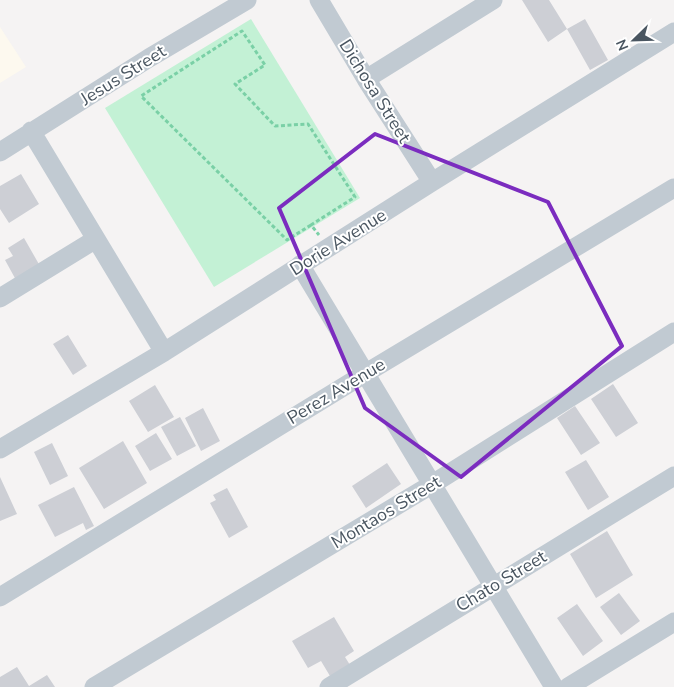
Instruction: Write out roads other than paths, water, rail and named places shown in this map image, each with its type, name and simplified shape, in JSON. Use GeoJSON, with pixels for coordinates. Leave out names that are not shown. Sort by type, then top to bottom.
{"type":"FeatureCollection","features":[{"type":"Feature","properties":{"kind":"street","name":"Jesus Street"},"geometry":{"type":"LineString","coordinates":[[0,152],[247,0]]}},
{"type":"Feature","properties":{"kind":"street","name":"Dichosa Street"},"geometry":{"type":"LineString","coordinates":[[319,0],[366,80],[432,182]]}},
{"type":"Feature","properties":{"kind":"street"},"geometry":{"type":"LineString","coordinates":[[366,80],[493,0]]}},
{"type":"Feature","properties":{"kind":"street","name":"Dorie Avenue"},"geometry":{"type":"LineString","coordinates":[[0,449],[164,352],[432,182],[674,32]]}},
{"type":"Feature","properties":{"kind":"street"},"geometry":{"type":"LineString","coordinates":[[32,131],[164,352]]}},
{"type":"Feature","properties":{"kind":"street","name":"Perez Avenue"},"geometry":{"type":"LineString","coordinates":[[0,596],[674,188]]}},
{"type":"Feature","properties":{"kind":"street"},"geometry":{"type":"LineString","coordinates":[[0,298],[96,239]]}},
{"type":"Feature","properties":{"kind":"street"},"geometry":{"type":"LineString","coordinates":[[300,265],[554,687]]}},
{"type":"Feature","properties":{"kind":"street","name":"Montaos Street"},"geometry":{"type":"LineString","coordinates":[[94,687],[431,485],[674,332]]}},
{"type":"Feature","properties":{"kind":"street","name":"Chato Street"},"geometry":{"type":"LineString","coordinates":[[329,687],[674,476]]}},
{"type":"Feature","properties":{"kind":"street"},"geometry":{"type":"LineString","coordinates":[[568,687],[674,622]]}}]}
